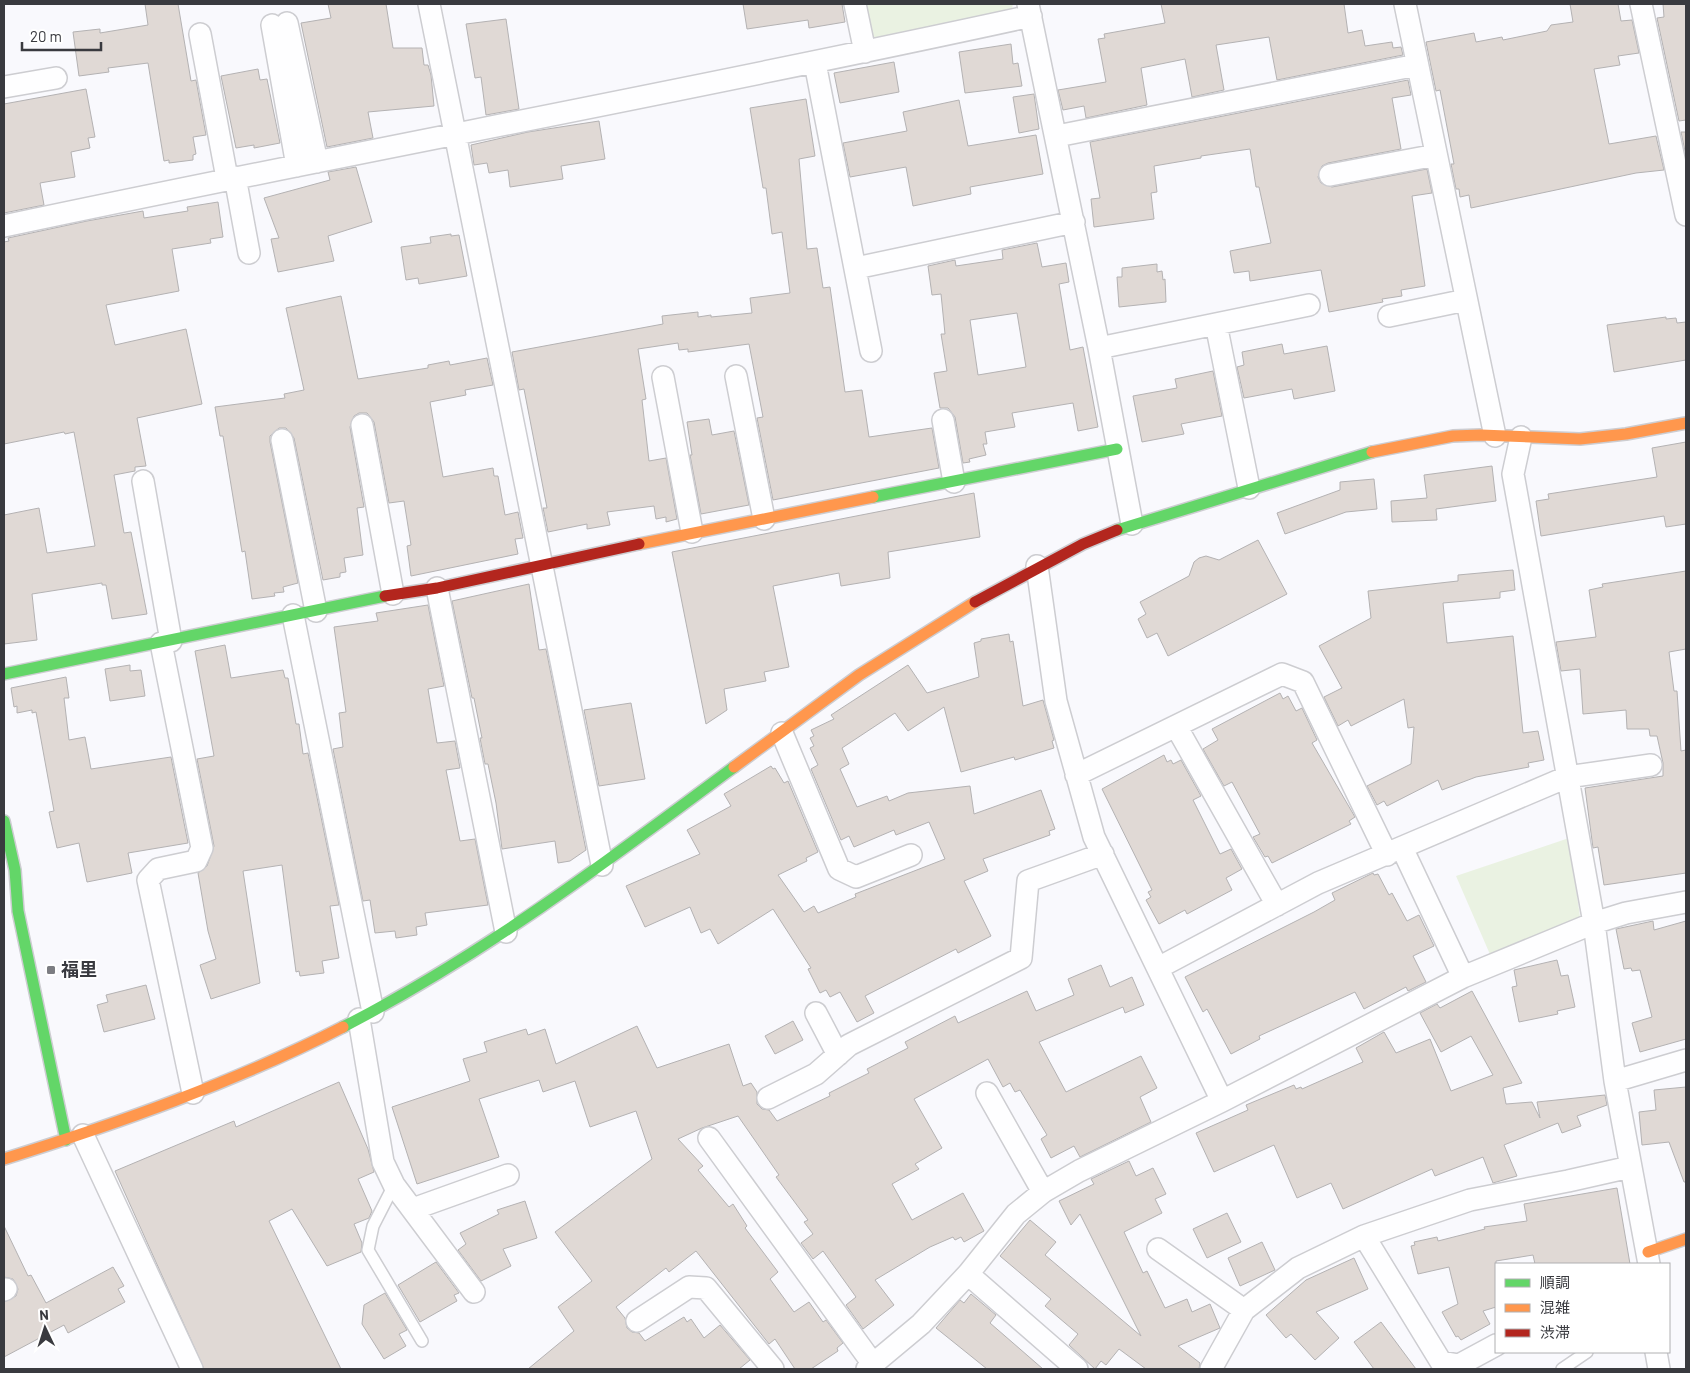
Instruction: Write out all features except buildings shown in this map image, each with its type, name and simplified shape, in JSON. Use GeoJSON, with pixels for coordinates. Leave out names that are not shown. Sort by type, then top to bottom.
{"type":"FeatureCollection","features":[{"type":"Feature","properties":{"kind":"street"},"geometry":{"type":"LineString","coordinates":[[429,4],[602,865]]}},
{"type":"Feature","properties":{"kind":"street"},"geometry":{"type":"LineString","coordinates":[[856,4],[865,52]]}},
{"type":"Feature","properties":{"kind":"street"},"geometry":{"type":"LineString","coordinates":[[1405,4],[1495,436]]}},
{"type":"Feature","properties":{"kind":"street"},"geometry":{"type":"LineString","coordinates":[[1642,4],[1686,208]]}},
{"type":"Feature","properties":{"kind":"street"},"geometry":{"type":"LineString","coordinates":[[4,226],[231,178],[865,52],[1030,10],[1100,348],[1132,524]]}},
{"type":"Feature","properties":{"kind":"street"},"geometry":{"type":"LineString","coordinates":[[280,24],[307,164]]}},
{"type":"Feature","properties":{"kind":"street"},"geometry":{"type":"LineString","coordinates":[[200,34],[249,253]]}},
{"type":"Feature","properties":{"kind":"street"},"geometry":{"type":"LineString","coordinates":[[815,62],[871,351]]}},
{"type":"Feature","properties":{"kind":"street"},"geometry":{"type":"LineString","coordinates":[[1057,136],[1417,65]]}},
{"type":"Feature","properties":{"kind":"street"},"geometry":{"type":"LineString","coordinates":[[4,87],[56,78]]}},
{"type":"Feature","properties":{"kind":"street"},"geometry":{"type":"LineString","coordinates":[[1330,175],[1436,155]]}},
{"type":"Feature","properties":{"kind":"street"},"geometry":{"type":"LineString","coordinates":[[856,268],[1074,222]]}},
{"type":"Feature","properties":{"kind":"street"},"geometry":{"type":"LineString","coordinates":[[1389,316],[1466,300]]}},
{"type":"Feature","properties":{"kind":"street"},"geometry":{"type":"LineString","coordinates":[[1100,348],[1309,306]]}},
{"type":"Feature","properties":{"kind":"street"},"geometry":{"type":"LineString","coordinates":[[1216,324],[1249,488]]}},
{"type":"Feature","properties":{"kind":"street"},"geometry":{"type":"LineString","coordinates":[[736,376],[764,520]]}},
{"type":"Feature","properties":{"kind":"street"},"geometry":{"type":"LineString","coordinates":[[663,377],[692,532]]}},
{"type":"Feature","properties":{"kind":"street"},"geometry":{"type":"LineString","coordinates":[[943,420],[954,482]]}},
{"type":"Feature","properties":{"kind":"street"},"geometry":{"type":"LineString","coordinates":[[4,1159],[75,1137],[193,1093],[315,1042],[366,1015],[506,932],[602,865],[836,692],[950,617],[1037,566],[1132,524],[1394,446],[1458,436],[1567,440],[1633,434],[1686,423]]}},
{"type":"Feature","properties":{"kind":"street"},"geometry":{"type":"LineString","coordinates":[[362,424],[393,594]]}},
{"type":"Feature","properties":{"kind":"street"},"geometry":{"type":"LineString","coordinates":[[1521,437],[1513,474],[1594,923],[1616,1081],[1630,1167],[1648,1258],[1686,1239]]}},
{"type":"Feature","properties":{"kind":"street"},"geometry":{"type":"LineString","coordinates":[[282,440],[316,611]]}},
{"type":"Feature","properties":{"kind":"street"},"geometry":{"type":"LineString","coordinates":[[4,674],[393,594],[437,588],[692,532],[764,520],[1117,448]]}},
{"type":"Feature","properties":{"kind":"street"},"geometry":{"type":"LineString","coordinates":[[143,481],[166,642],[202,848],[196,861],[158,869],[148,880],[193,1093]]}},
{"type":"Feature","properties":{"kind":"street"},"geometry":{"type":"LineString","coordinates":[[1037,566],[1056,702],[1094,837],[1222,1101]]}},
{"type":"Feature","properties":{"kind":"street"},"geometry":{"type":"LineString","coordinates":[[437,588],[506,932]]}},
{"type":"Feature","properties":{"kind":"street"},"geometry":{"type":"LineString","coordinates":[[293,615],[366,1015],[383,1162],[394,1186],[414,1208],[474,1292]]}},
{"type":"Feature","properties":{"kind":"street"},"geometry":{"type":"LineString","coordinates":[[1076,775],[1282,674],[1303,682],[1462,977]]}},
{"type":"Feature","properties":{"kind":"street"},"geometry":{"type":"LineString","coordinates":[[1176,726],[1277,905]]}},
{"type":"Feature","properties":{"kind":"street"},"geometry":{"type":"LineString","coordinates":[[782,733],[839,869],[856,877],[911,855]]}},
{"type":"Feature","properties":{"kind":"street"},"geometry":{"type":"LineString","coordinates":[[1158,968],[1318,883],[1567,778],[1651,765]]}},
{"type":"Feature","properties":{"kind":"street"},"geometry":{"type":"LineString","coordinates":[[4,821],[15,870],[11,912],[75,1137],[192,1369]]}},
{"type":"Feature","properties":{"kind":"street"},"geometry":{"type":"LineString","coordinates":[[768,1098],[816,1074],[850,1045],[1021,958],[1028,881],[1103,854]]}},
{"type":"Feature","properties":{"kind":"street"},"geometry":{"type":"LineString","coordinates":[[709,1138],[870,1367],[921,1324],[968,1274],[1002,1229],[1043,1192],[1122,1148],[1222,1101],[1462,977],[1594,923],[1626,912],[1686,902]]}},
{"type":"Feature","properties":{"kind":"street"},"geometry":{"type":"LineString","coordinates":[[816,1013],[838,1055]]}},
{"type":"Feature","properties":{"kind":"street"},"geometry":{"type":"LineString","coordinates":[[1616,1081],[1686,1060]]}},
{"type":"Feature","properties":{"kind":"street"},"geometry":{"type":"LineString","coordinates":[[988,1093],[1043,1192]]}},
{"type":"Feature","properties":{"kind":"street"},"geometry":{"type":"LineString","coordinates":[[1211,1369],[1244,1310],[1298,1268],[1364,1236],[1470,1200],[1568,1182],[1630,1167]]}},
{"type":"Feature","properties":{"kind":"street"},"geometry":{"type":"LineString","coordinates":[[414,1208],[508,1175]]}},
{"type":"Feature","properties":{"kind":"street"},"geometry":{"type":"LineString","coordinates":[[1364,1236],[1441,1362],[1459,1364],[1495,1346]]}},
{"type":"Feature","properties":{"kind":"street"},"geometry":{"type":"LineString","coordinates":[[1158,1249],[1244,1310]]}},
{"type":"Feature","properties":{"kind":"street"},"geometry":{"type":"LineString","coordinates":[[968,1274],[1077,1369]]}},
{"type":"Feature","properties":{"kind":"street"},"geometry":{"type":"LineString","coordinates":[[637,1321],[689,1287],[706,1288],[773,1369]]}},
{"type":"Feature","properties":{"kind":"street"},"geometry":{"type":"LineString","coordinates":[[1656,1353],[1659,1369]]}},
{"type":"Feature","properties":{"kind":"lane"},"geometry":{"type":"LineString","coordinates":[[394,1186],[374,1226],[368,1250],[422,1341]]}},
{"type":"Feature","properties":{"kind":"lane"},"geometry":{"type":"LineString","coordinates":[[1562,1369],[1586,1353]]}},
{"type":"Feature","properties":{"kind":"green space"},"geometry":{"type":"Polygon","coordinates":[[[863,4],[1013,4],[1011,13],[871,42],[863,4]]]}},
{"type":"Feature","properties":{"kind":"green space"},"geometry":{"type":"Polygon","coordinates":[[[1569,838],[1581,924],[1492,959],[1456,876],[1569,838]]]}},
{"type":"Feature","properties":{"kind":"traffic: fast"},"geometry":{"type":"LineString","coordinates":[[873,497],[1117,449]]}},
{"type":"Feature","properties":{"kind":"traffic: fast"},"geometry":{"type":"LineString","coordinates":[[1117,530],[1372,452]]}},
{"type":"Feature","properties":{"kind":"traffic: fast"},"geometry":{"type":"LineString","coordinates":[[4,674],[385,596]]}},
{"type":"Feature","properties":{"kind":"traffic: fast"},"geometry":{"type":"LineString","coordinates":[[343,1027],[395,999],[495,938],[592,872],[734,767]]}},
{"type":"Feature","properties":{"kind":"traffic: fast"},"geometry":{"type":"LineString","coordinates":[[4,821],[15,870],[18,911],[66,1140]]}},
{"type":"Feature","properties":{"kind":"traffic: slow"},"geometry":{"type":"LineString","coordinates":[[1372,452],[1453,436],[1481,435],[1580,439],[1626,434],[1686,423]]}},
{"type":"Feature","properties":{"kind":"traffic: slow"},"geometry":{"type":"LineString","coordinates":[[639,544],[873,497]]}},
{"type":"Feature","properties":{"kind":"traffic: slow"},"geometry":{"type":"LineString","coordinates":[[734,767],[859,675],[975,602]]}},
{"type":"Feature","properties":{"kind":"traffic: slow"},"geometry":{"type":"LineString","coordinates":[[4,1159],[176,1100],[261,1066],[343,1027]]}},
{"type":"Feature","properties":{"kind":"traffic: slow"},"geometry":{"type":"LineString","coordinates":[[1648,1252],[1686,1239]]}},
{"type":"Feature","properties":{"kind":"traffic: jam"},"geometry":{"type":"LineString","coordinates":[[975,602],[1083,544],[1117,530]]}},
{"type":"Feature","properties":{"kind":"traffic: jam"},"geometry":{"type":"LineString","coordinates":[[385,596],[437,588],[639,544]]}},
{"type":"Feature","properties":{"kind":"place","name":"福里"},"geometry":{"type":"Point","coordinates":[51,970]}}]}
